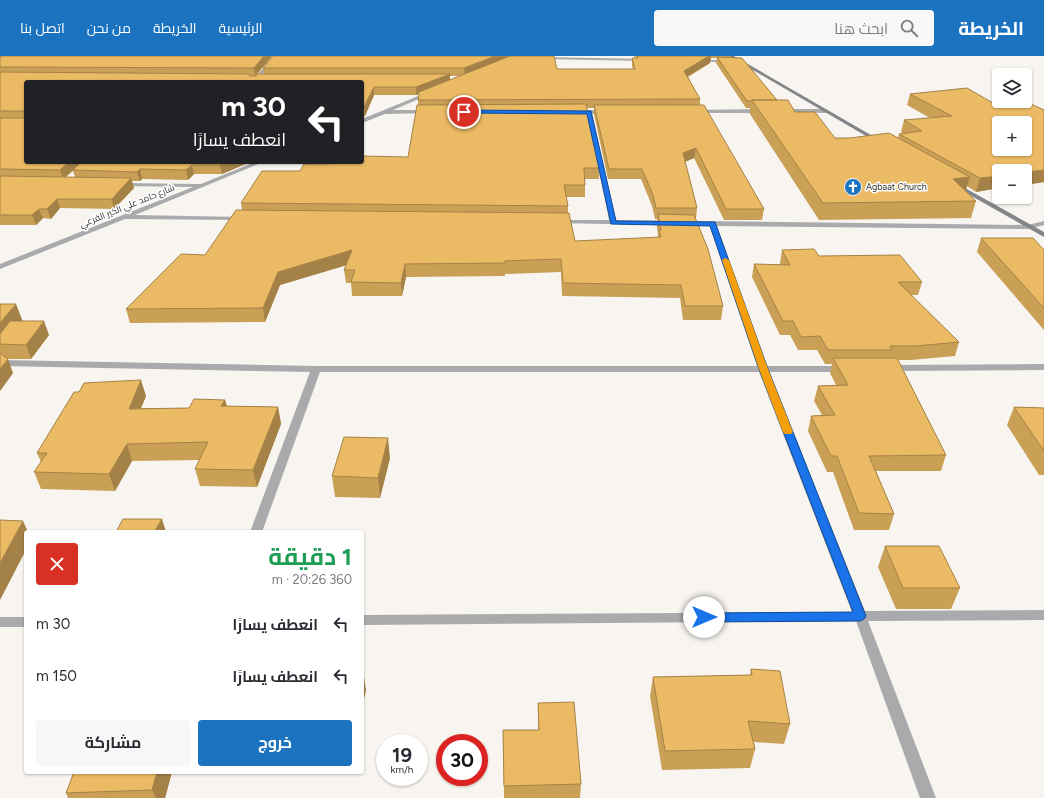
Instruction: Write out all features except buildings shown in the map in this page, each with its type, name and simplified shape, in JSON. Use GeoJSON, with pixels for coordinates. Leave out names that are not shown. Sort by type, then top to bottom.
{"type":"FeatureCollection","features":[{"type":"Feature","properties":{"kind":"main road"},"geometry":{"type":"LineString","coordinates":[[731,56],[890,147]]}},
{"type":"Feature","properties":{"kind":"main road"},"geometry":{"type":"LineString","coordinates":[[945,179],[1044,236]]}},
{"type":"Feature","properties":{"kind":"street"},"geometry":{"type":"LineString","coordinates":[[256,80],[276,56]]}},
{"type":"Feature","properties":{"kind":"street"},"geometry":{"type":"LineString","coordinates":[[536,58],[654,60]]}},
{"type":"Feature","properties":{"kind":"street"},"geometry":{"type":"LineString","coordinates":[[693,60],[740,61]]}},
{"type":"Feature","properties":{"kind":"street"},"geometry":{"type":"LineString","coordinates":[[249,78],[256,80],[265,79]]}},
{"type":"Feature","properties":{"kind":"street"},"geometry":{"type":"LineString","coordinates":[[364,120],[433,92]]}},
{"type":"Feature","properties":{"kind":"street"},"geometry":{"type":"LineString","coordinates":[[692,112],[770,111]]}},
{"type":"Feature","properties":{"kind":"street"},"geometry":{"type":"LineString","coordinates":[[778,111],[826,111]]}},
{"type":"Feature","properties":{"kind":"street"},"geometry":{"type":"LineString","coordinates":[[385,112],[432,112]]}},
{"type":"Feature","properties":{"kind":"street"},"geometry":{"type":"LineString","coordinates":[[566,112],[613,112]]}},
{"type":"Feature","properties":{"kind":"street"},"geometry":{"type":"LineString","coordinates":[[590,112],[613,223]]}},
{"type":"Feature","properties":{"kind":"street","name":"شارع حامد علي الخير الفرعي"},"geometry":{"type":"LineString","coordinates":[[1,266],[255,164]]}},
{"type":"Feature","properties":{"kind":"street"},"geometry":{"type":"LineString","coordinates":[[112,184],[203,185]]}},
{"type":"Feature","properties":{"kind":"street"},"geometry":{"type":"LineString","coordinates":[[122,218],[249,219]]}},
{"type":"Feature","properties":{"kind":"street"},"geometry":{"type":"LineString","coordinates":[[550,222],[1028,227],[1044,223]]}},
{"type":"Feature","properties":{"kind":"street"},"geometry":{"type":"LineString","coordinates":[[713,224],[764,369],[860,616],[928,798]]}},
{"type":"Feature","properties":{"kind":"street"},"geometry":{"type":"LineString","coordinates":[[0,363],[316,369],[857,368]]}},
{"type":"Feature","properties":{"kind":"street"},"geometry":{"type":"LineString","coordinates":[[880,368],[1044,367]]}},
{"type":"Feature","properties":{"kind":"street"},"geometry":{"type":"LineString","coordinates":[[257,530],[316,369]]}},
{"type":"Feature","properties":{"kind":"street"},"geometry":{"type":"LineString","coordinates":[[364,620],[1044,615]]}},
{"type":"Feature","properties":{"kind":"street"},"geometry":{"type":"LineString","coordinates":[[0,622],[24,622]]}},
{"type":"Feature","properties":{"kind":"slow traffic"},"geometry":{"type":"LineString","coordinates":[[725,260],[788,432]]}},
{"type":"Feature","properties":{"kind":"place","name":"Agbaat Church"},"geometry":{"type":"Point","coordinates":[853,187]}},
{"type":"Feature","properties":{"kind":"route"},"geometry":{"type":"LineString","coordinates":[[464,112],[590,112],[613,223],[713,224],[764,369],[860,616],[704,617]]}}]}
